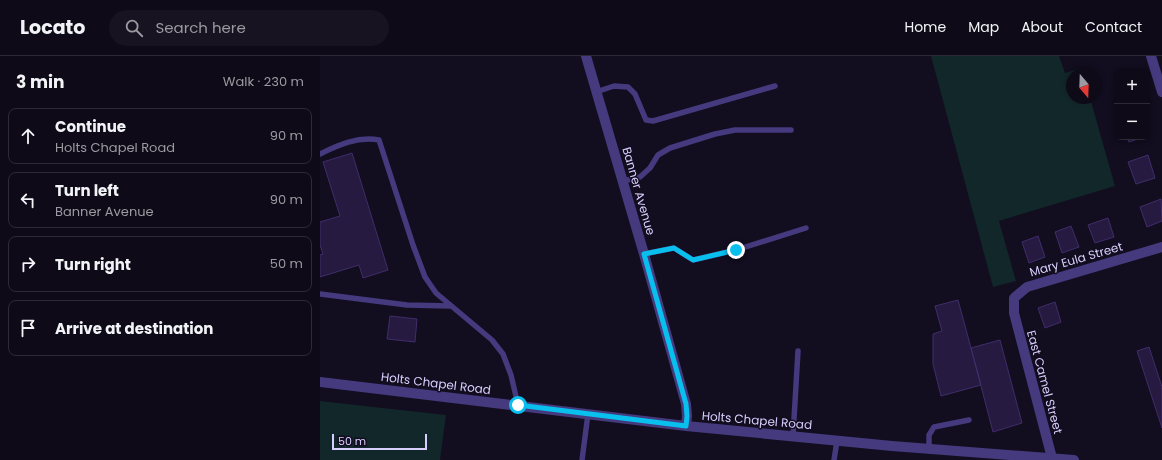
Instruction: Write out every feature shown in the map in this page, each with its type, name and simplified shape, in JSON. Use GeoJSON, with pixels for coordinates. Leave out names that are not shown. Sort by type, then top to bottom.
{"type":"FeatureCollection","features":[{"type":"Feature","properties":{"kind":"street","name":"Banner Avenue"},"geometry":{"type":"LineString","coordinates":[[586,56],[686,404],[686,426]]}},
{"type":"Feature","properties":{"kind":"street"},"geometry":{"type":"LineString","coordinates":[[1150,56],[1162,92]]}},
{"type":"Feature","properties":{"kind":"street","name":"Mary Eula Street"},"geometry":{"type":"LineString","coordinates":[[1014,313],[1014,298],[1027,287],[1162,247]]}},
{"type":"Feature","properties":{"kind":"street","name":"East Camel Street"},"geometry":{"type":"LineString","coordinates":[[1014,313],[1052,459]]}},
{"type":"Feature","properties":{"kind":"street","name":"Holts Chapel Road"},"geometry":{"type":"LineString","coordinates":[[320,382],[686,426],[837,441],[1074,460]]}},
{"type":"Feature","properties":{"kind":"lane"},"geometry":{"type":"LineString","coordinates":[[596,92],[614,86],[628,87],[635,94],[646,120],[653,121],[775,86]]}},
{"type":"Feature","properties":{"kind":"lane"},"geometry":{"type":"LineString","coordinates":[[623,181],[640,177],[650,168],[658,155],[670,148],[714,134],[735,130],[791,130]]}},
{"type":"Feature","properties":{"kind":"lane"},"geometry":{"type":"LineString","coordinates":[[320,154],[340,145],[368,138],[379,140],[425,277],[436,293],[492,340],[503,354],[511,375],[518,405]]}},
{"type":"Feature","properties":{"kind":"lane"},"geometry":{"type":"LineString","coordinates":[[644,254],[674,248],[693,260],[736,250],[806,228]]}},
{"type":"Feature","properties":{"kind":"lane"},"geometry":{"type":"LineString","coordinates":[[320,294],[406,305],[450,306]]}},
{"type":"Feature","properties":{"kind":"lane"},"geometry":{"type":"LineString","coordinates":[[793,436],[798,351]]}},
{"type":"Feature","properties":{"kind":"lane"},"geometry":{"type":"LineString","coordinates":[[582,460],[588,414]]}},
{"type":"Feature","properties":{"kind":"lane"},"geometry":{"type":"LineString","coordinates":[[929,449],[929,435],[934,427],[969,420]]}},
{"type":"Feature","properties":{"kind":"lane"},"geometry":{"type":"LineString","coordinates":[[834,460],[837,441]]}},
{"type":"Feature","properties":{"kind":"green space"},"geometry":{"type":"Polygon","coordinates":[[[931,56],[1059,56],[1066,73],[1066,104],[1092,104],[1115,186],[999,221],[1016,281],[993,287],[931,56]]]}},
{"type":"Feature","properties":{"kind":"green space"},"geometry":{"type":"Polygon","coordinates":[[[320,401],[446,415],[440,460],[320,460],[320,401]]]}},
{"type":"Feature","properties":{"kind":"building"},"geometry":{"type":"Polygon","coordinates":[[[352,153],[388,270],[363,278],[359,265],[320,277],[320,255],[323,254],[320,245],[320,222],[340,216],[323,162],[352,153]]]}},
{"type":"Feature","properties":{"kind":"building"},"geometry":{"type":"Polygon","coordinates":[[[1148,155],[1155,178],[1136,184],[1128,162],[1148,155]]]}},
{"type":"Feature","properties":{"kind":"building"},"geometry":{"type":"Polygon","coordinates":[[[1161,199],[1162,221],[1147,227],[1140,207],[1161,199]]]}},
{"type":"Feature","properties":{"kind":"building"},"geometry":{"type":"Polygon","coordinates":[[[1108,218],[1114,237],[1095,243],[1088,225],[1108,218]]]}},
{"type":"Feature","properties":{"kind":"building"},"geometry":{"type":"Polygon","coordinates":[[[1071,226],[1079,247],[1062,253],[1055,232],[1071,226]]]}},
{"type":"Feature","properties":{"kind":"building"},"geometry":{"type":"Polygon","coordinates":[[[1038,236],[1045,257],[1029,263],[1022,242],[1038,236]]]}},
{"type":"Feature","properties":{"kind":"building"},"geometry":{"type":"Polygon","coordinates":[[[958,300],[981,385],[941,396],[933,364],[933,334],[942,331],[935,306],[958,300]]]}},
{"type":"Feature","properties":{"kind":"building"},"geometry":{"type":"Polygon","coordinates":[[[1055,302],[1061,322],[1045,328],[1038,308],[1055,302]]]}},
{"type":"Feature","properties":{"kind":"building"},"geometry":{"type":"Polygon","coordinates":[[[390,316],[417,319],[415,342],[387,339],[390,316]]]}},
{"type":"Feature","properties":{"kind":"building"},"geometry":{"type":"Polygon","coordinates":[[[1000,340],[1022,423],[993,432],[971,348],[1000,340]]]}},
{"type":"Feature","properties":{"kind":"building"},"geometry":{"type":"Polygon","coordinates":[[[1149,347],[1162,387],[1162,428],[1137,351],[1149,347]]]}},
{"type":"Feature","properties":{"kind":"route"},"geometry":{"type":"LineString","coordinates":[[518,405],[686,426],[686,404],[644,254],[674,248],[693,260],[736,250]]}}]}
